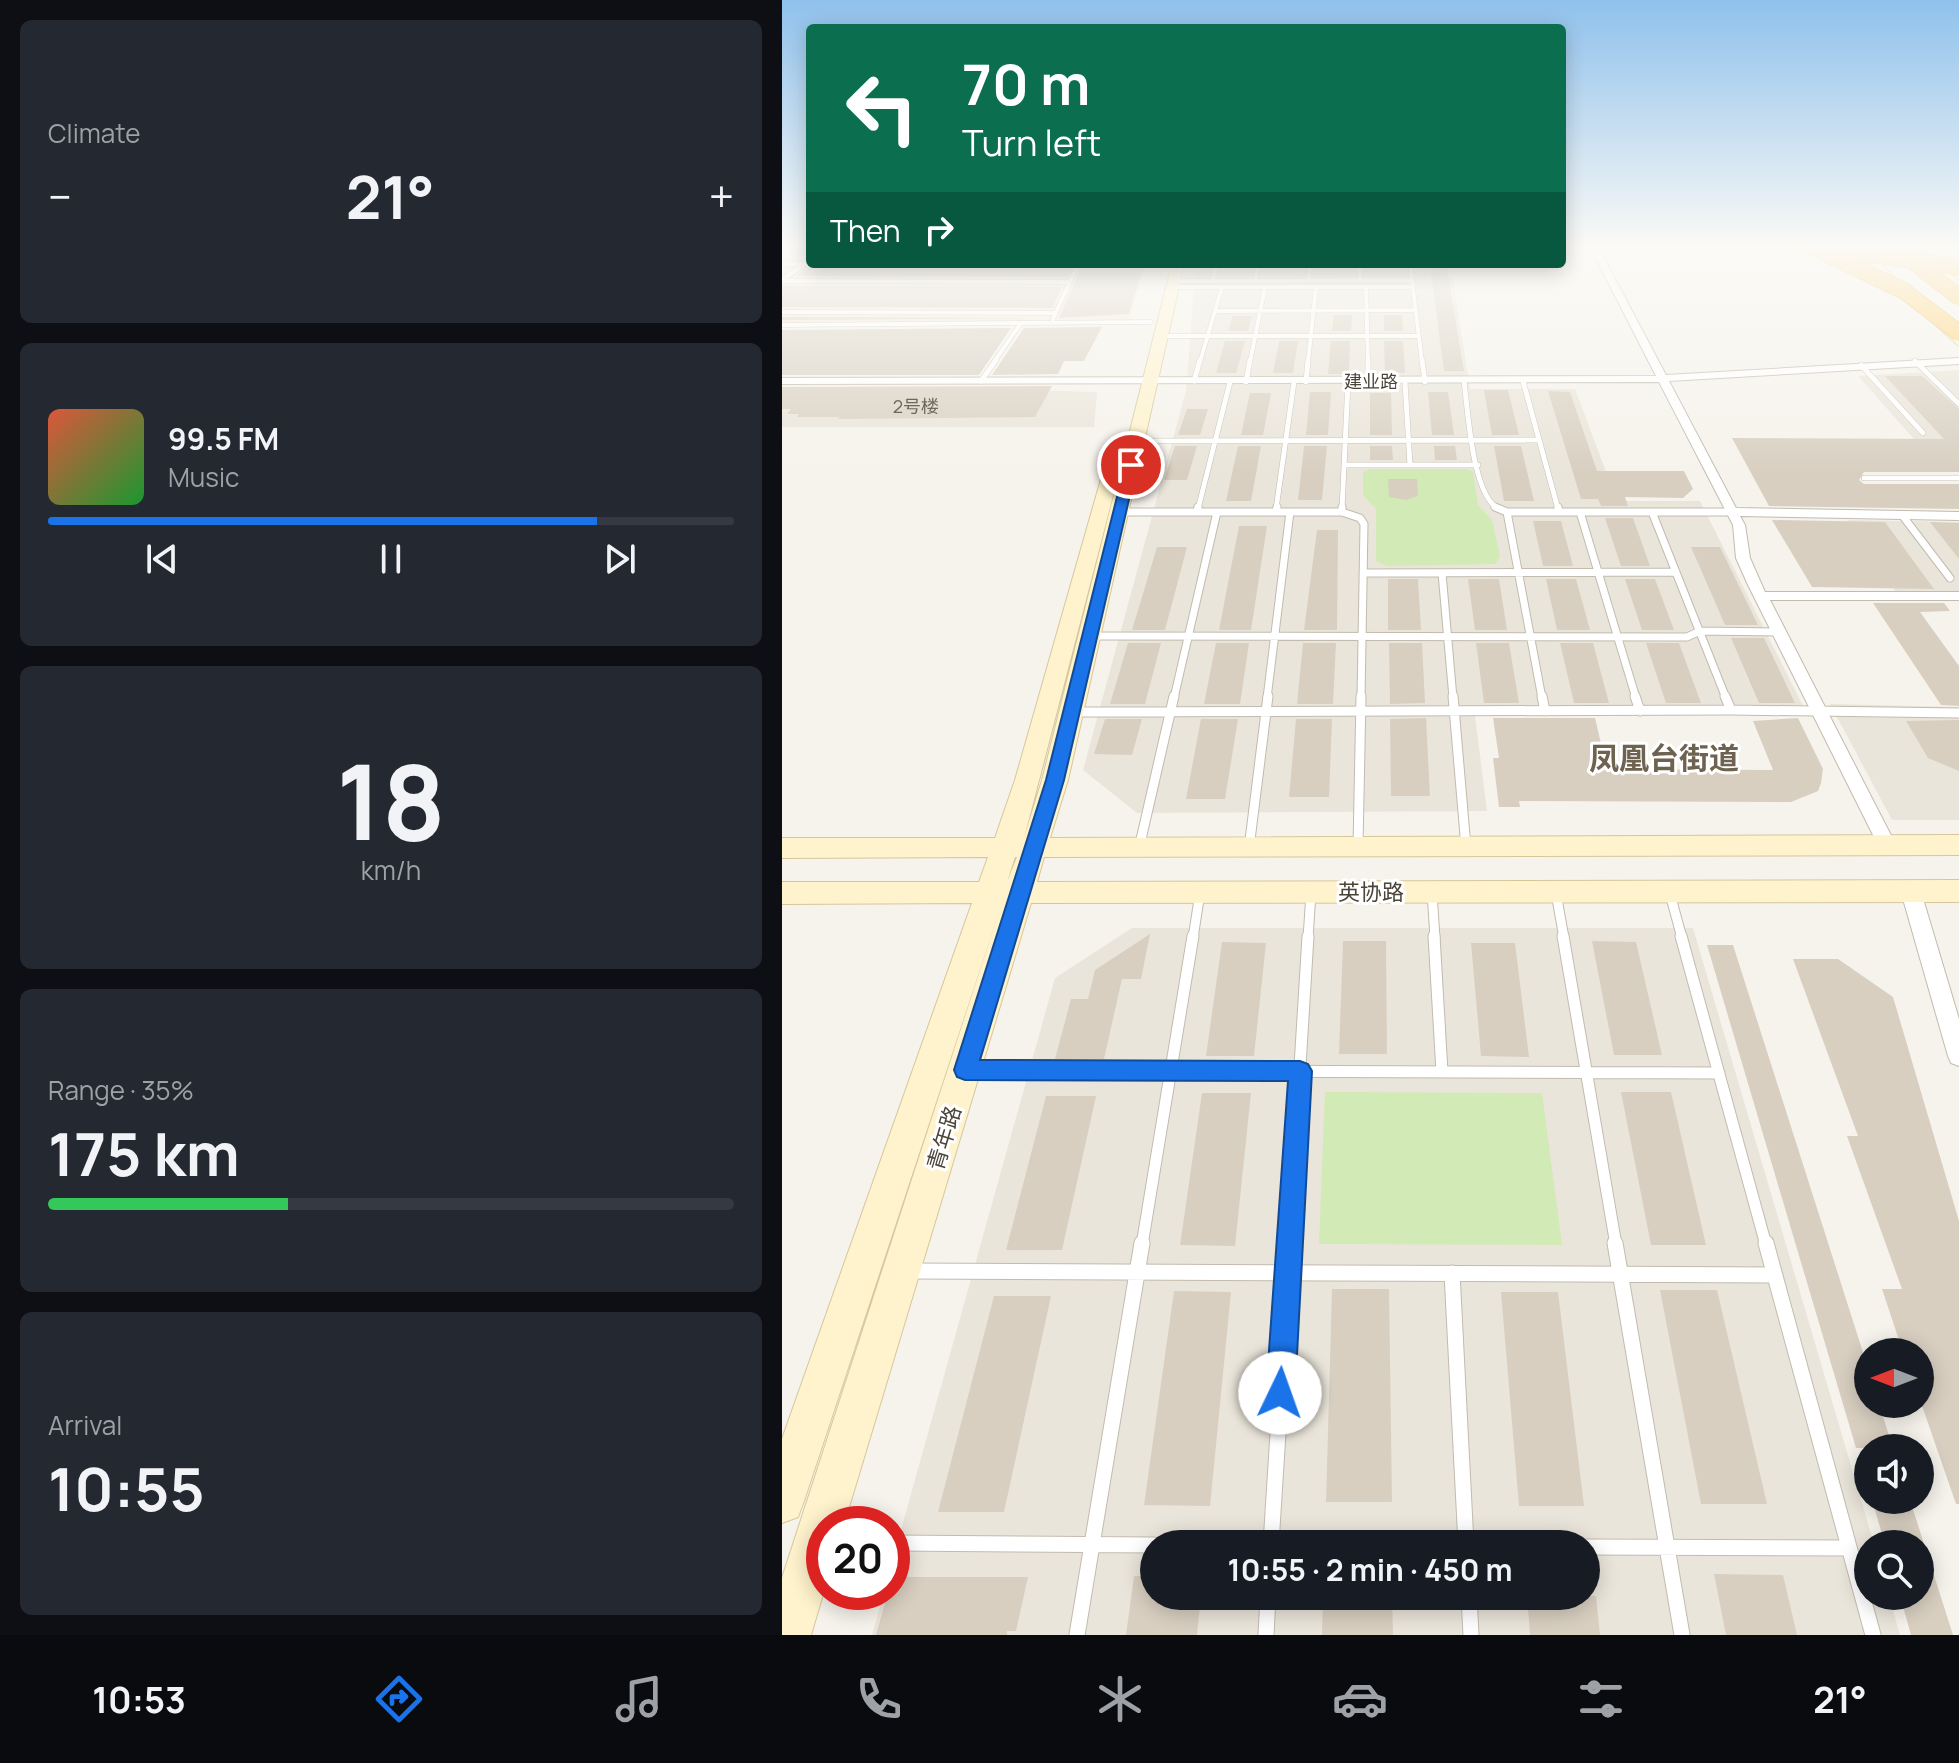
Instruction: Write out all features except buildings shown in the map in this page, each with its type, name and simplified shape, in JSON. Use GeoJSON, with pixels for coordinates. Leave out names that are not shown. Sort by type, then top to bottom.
{"type":"FeatureCollection","features":[{"type":"Feature","properties":{"kind":"street","name":"青年路"},"geometry":{"type":"LineString","coordinates":[[782,1501],[990,894],[1020,848],[1072,712],[1137,441],[1144,381],[1156,321]]}},
{"type":"Feature","properties":{"kind":"street"},"geometry":{"type":"LineString","coordinates":[[1633,321],[1733,512],[1739,525],[1743,558],[1887,845]]}},
{"type":"Feature","properties":{"kind":"street"},"geometry":{"type":"LineString","coordinates":[[1936,321],[1959,342]]}},
{"type":"Feature","properties":{"kind":"street","name":"建业路"},"geometry":{"type":"LineString","coordinates":[[782,381],[1425,382],[1663,379],[1915,361],[1959,361]]}},
{"type":"Feature","properties":{"kind":"street","name":"青年路"},"geometry":{"type":"LineString","coordinates":[[831,1506],[1020,893],[1020,848],[1037,752],[1144,381]]}},
{"type":"Feature","properties":{"kind":"street"},"geometry":{"type":"LineString","coordinates":[[1733,512],[1959,516]]}},
{"type":"Feature","properties":{"kind":"street"},"geometry":{"type":"LineString","coordinates":[[1761,596],[1959,596]]}},
{"type":"Feature","properties":{"kind":"street","name":"英协路"},"geometry":{"type":"LineString","coordinates":[[782,848],[1959,845]]}},
{"type":"Feature","properties":{"kind":"street","name":"英协路"},"geometry":{"type":"LineString","coordinates":[[782,893],[1959,891]]}},
{"type":"Feature","properties":{"kind":"street"},"geometry":{"type":"LineString","coordinates":[[1911,892],[1959,1056]]}},
{"type":"Feature","properties":{"kind":"street","name":"青年路"},"geometry":{"type":"LineString","coordinates":[[787,1635],[806,1582]]}},
{"type":"Feature","properties":{"kind":"lane"},"geometry":{"type":"LineString","coordinates":[[1092,321],[1155,325],[1208,336],[1419,336]]}},
{"type":"Feature","properties":{"kind":"lane"},"geometry":{"type":"LineString","coordinates":[[1194,381],[1212,321]]}},
{"type":"Feature","properties":{"kind":"lane"},"geometry":{"type":"LineString","coordinates":[[1246,382],[1258,321]]}},
{"type":"Feature","properties":{"kind":"lane"},"geometry":{"type":"LineString","coordinates":[[1306,382],[1312,321]]}},
{"type":"Feature","properties":{"kind":"lane"},"geometry":{"type":"LineString","coordinates":[[1366,321],[1368,382]]}},
{"type":"Feature","properties":{"kind":"lane"},"geometry":{"type":"LineString","coordinates":[[1417,321],[1425,382]]}},
{"type":"Feature","properties":{"kind":"lane"},"geometry":{"type":"LineString","coordinates":[[981,381],[1021,323]]}},
{"type":"Feature","properties":{"kind":"lane"},"geometry":{"type":"LineString","coordinates":[[782,325],[1155,325]]}},
{"type":"Feature","properties":{"kind":"lane"},"geometry":{"type":"LineString","coordinates":[[1915,361],[1959,404]]}},
{"type":"Feature","properties":{"kind":"lane"},"geometry":{"type":"LineString","coordinates":[[1861,365],[1923,433]]}},
{"type":"Feature","properties":{"kind":"lane"},"geometry":{"type":"LineString","coordinates":[[1464,381],[1478,465],[1491,505],[1507,512],[1733,512]]}},
{"type":"Feature","properties":{"kind":"lane"},"geometry":{"type":"LineString","coordinates":[[1523,381],[1559,512]]}},
{"type":"Feature","properties":{"kind":"lane"},"geometry":{"type":"LineString","coordinates":[[1197,512],[1230,382]]}},
{"type":"Feature","properties":{"kind":"lane"},"geometry":{"type":"LineString","coordinates":[[1276,512],[1294,382]]}},
{"type":"Feature","properties":{"kind":"lane"},"geometry":{"type":"LineString","coordinates":[[1342,512],[1348,382]]}},
{"type":"Feature","properties":{"kind":"lane"},"geometry":{"type":"LineString","coordinates":[[1405,382],[1410,465]]}},
{"type":"Feature","properties":{"kind":"lane"},"geometry":{"type":"LineString","coordinates":[[1137,441],[1539,440]]}},
{"type":"Feature","properties":{"kind":"lane"},"geometry":{"type":"LineString","coordinates":[[1344,465],[1478,465]]}},
{"type":"Feature","properties":{"kind":"lane"},"geometry":{"type":"LineString","coordinates":[[1864,478],[1959,478]]}},
{"type":"Feature","properties":{"kind":"lane"},"geometry":{"type":"LineString","coordinates":[[1119,512],[1342,512],[1355,514],[1364,524],[1358,847]]}},
{"type":"Feature","properties":{"kind":"lane"},"geometry":{"type":"LineString","coordinates":[[1139,848],[1217,512]]}},
{"type":"Feature","properties":{"kind":"lane"},"geometry":{"type":"LineString","coordinates":[[1249,848],[1290,512]]}},
{"type":"Feature","properties":{"kind":"lane"},"geometry":{"type":"LineString","coordinates":[[1507,512],[1545,711]]}},
{"type":"Feature","properties":{"kind":"lane"},"geometry":{"type":"LineString","coordinates":[[1580,512],[1640,711]]}},
{"type":"Feature","properties":{"kind":"lane"},"geometry":{"type":"LineString","coordinates":[[1652,512],[1731,710]]}},
{"type":"Feature","properties":{"kind":"lane"},"geometry":{"type":"LineString","coordinates":[[1902,515],[1950,578]]}},
{"type":"Feature","properties":{"kind":"lane"},"geometry":{"type":"LineString","coordinates":[[1363,573],[1676,572]]}},
{"type":"Feature","properties":{"kind":"lane"},"geometry":{"type":"LineString","coordinates":[[1442,573],[1466,847]]}},
{"type":"Feature","properties":{"kind":"lane"},"geometry":{"type":"LineString","coordinates":[[1090,636],[1687,637],[1700,631],[1779,632]]}},
{"type":"Feature","properties":{"kind":"lane"},"geometry":{"type":"LineString","coordinates":[[1072,712],[1817,710],[1959,713]]}},
{"type":"Feature","properties":{"kind":"lane"},"geometry":{"type":"LineString","coordinates":[[1669,891],[1873,1635]]}},
{"type":"Feature","properties":{"kind":"lane"},"geometry":{"type":"LineString","coordinates":[[1272,1530],[1311,892]]}},
{"type":"Feature","properties":{"kind":"lane"},"geometry":{"type":"LineString","coordinates":[[1432,892],[1442,1072]]}},
{"type":"Feature","properties":{"kind":"lane"},"geometry":{"type":"LineString","coordinates":[[1556,892],[1682,1635]]}},
{"type":"Feature","properties":{"kind":"lane"},"geometry":{"type":"LineString","coordinates":[[1077,1635],[1200,893]]}},
{"type":"Feature","properties":{"kind":"lane"},"geometry":{"type":"LineString","coordinates":[[965,1070],[1719,1073]]}},
{"type":"Feature","properties":{"kind":"lane"},"geometry":{"type":"LineString","coordinates":[[903,1271],[1774,1275]]}},
{"type":"Feature","properties":{"kind":"lane"},"geometry":{"type":"LineString","coordinates":[[1452,1273],[1465,1530]]}},
{"type":"Feature","properties":{"kind":"lane"},"geometry":{"type":"LineString","coordinates":[[910,1543],[1140,1545]]}},
{"type":"Feature","properties":{"kind":"lane"},"geometry":{"type":"LineString","coordinates":[[1600,1547],[1849,1548]]}},
{"type":"Feature","properties":{"kind":"lane"},"geometry":{"type":"LineString","coordinates":[[1266,1635],[1267,1610]]}},
{"type":"Feature","properties":{"kind":"lane"},"geometry":{"type":"LineString","coordinates":[[1470,1610],[1471,1635]]}},
{"type":"Feature","properties":{"kind":"shaded area"},"geometry":{"type":"Polygon","coordinates":[[[782,321],[1077,321],[782,323],[782,321]]]}},
{"type":"Feature","properties":{"kind":"shaded area"},"geometry":{"type":"Polygon","coordinates":[[[1191,321],[1460,321],[1470,389],[1575,389],[1617,501],[1700,501],[1807,714],[1475,716],[1487,811],[1137,813],[1083,770],[1186,391],[1191,321]]]}},
{"type":"Feature","properties":{"kind":"shaded area"},"geometry":{"type":"Polygon","coordinates":[[[1959,370],[1959,440],[1914,439],[1858,376],[1959,370]]]}},
{"type":"Feature","properties":{"kind":"shaded area"},"geometry":{"type":"Polygon","coordinates":[[[960,388],[1097,392],[1094,427],[782,427],[782,389],[960,388]]]}},
{"type":"Feature","properties":{"kind":"shaded area"},"geometry":{"type":"Polygon","coordinates":[[[1847,520],[1959,522],[1959,591],[1895,591],[1847,520]]]}},
{"type":"Feature","properties":{"kind":"shaded area"},"geometry":{"type":"Polygon","coordinates":[[[1830,704],[1959,707],[1959,820],[1892,820],[1830,704]]]}},
{"type":"Feature","properties":{"kind":"shaded area"},"geometry":{"type":"Polygon","coordinates":[[[1132,928],[1693,928],[1854,1476],[1854,1514],[1865,1514],[1870,1530],[1854,1530],[1854,1610],[1893,1610],[1900,1635],[872,1635],[879,1610],[910,1610],[908,1506],[1055,978],[1132,928]]]}},
{"type":"Feature","properties":{"kind":"green space"},"geometry":{"type":"Polygon","coordinates":[[[1371,469],[1467,469],[1473,472],[1478,505],[1492,520],[1500,556],[1496,564],[1387,566],[1376,561],[1376,509],[1363,495],[1363,472],[1371,469]]]}},
{"type":"Feature","properties":{"kind":"green space"},"geometry":{"type":"Polygon","coordinates":[[[1325,1092],[1542,1093],[1562,1245],[1319,1244],[1325,1092]]]}},
{"type":"Feature","properties":{"kind":"district","name":"凤凰台街道"},"geometry":{"type":"Point","coordinates":[1664,759]}},
{"type":"Feature","properties":{"kind":"route"},"geometry":{"type":"LineString","coordinates":[[1131,465],[1055,780],[965,1070],[1300,1071],[1280,1393]]}}]}
